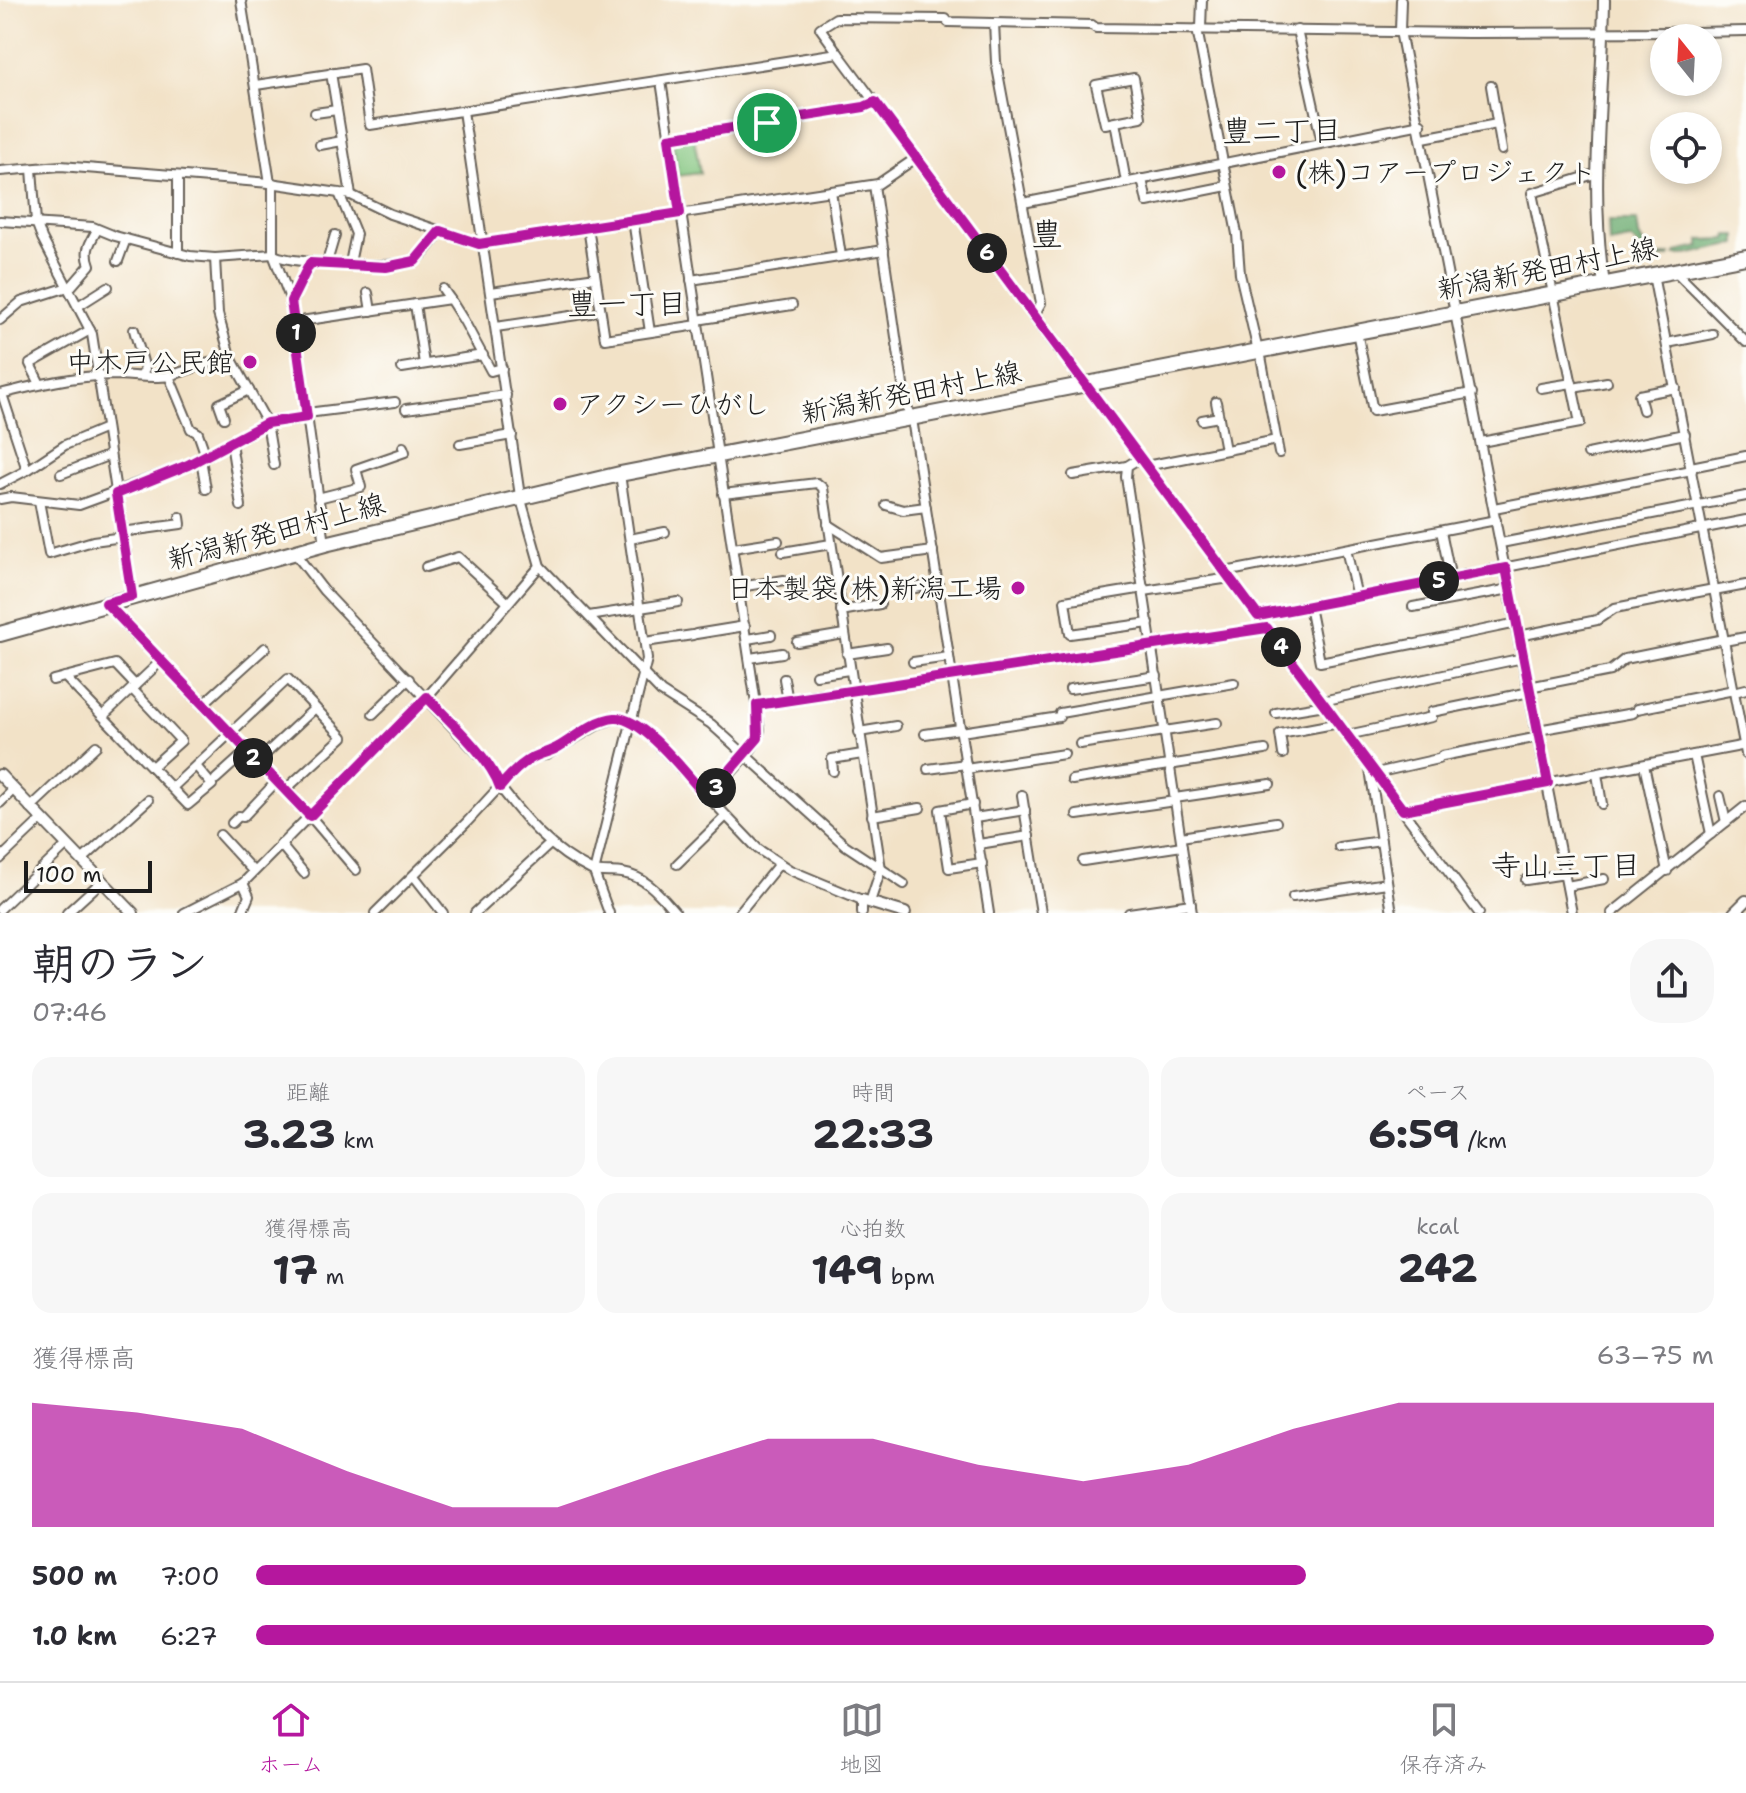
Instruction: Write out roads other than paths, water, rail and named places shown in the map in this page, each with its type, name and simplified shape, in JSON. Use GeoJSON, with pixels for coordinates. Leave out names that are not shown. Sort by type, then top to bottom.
{"type":"FeatureCollection","features":[{"type":"Feature","properties":{"kind":"main road","name":"新潟新発田村上線"},"geometry":{"type":"LineString","coordinates":[[0,634],[325,544],[620,474],[1746,257]]}},
{"type":"Feature","properties":{"kind":"street"},"geometry":{"type":"LineString","coordinates":[[241,0],[272,183],[273,254],[291,301],[325,544]]}},
{"type":"Feature","properties":{"kind":"street"},"geometry":{"type":"LineString","coordinates":[[1202,0],[1199,28],[1237,234],[1240,274],[1279,453]]}},
{"type":"Feature","properties":{"kind":"street"},"geometry":{"type":"LineString","coordinates":[[1401,0],[1400,31],[1421,124],[1572,913]]}},
{"type":"Feature","properties":{"kind":"street"},"geometry":{"type":"LineString","coordinates":[[1604,0],[1598,173],[1604,284]]}},
{"type":"Feature","properties":{"kind":"street"},"geometry":{"type":"LineString","coordinates":[[1479,913],[820,28],[836,18],[1297,30],[1604,34],[1746,31]]}},
{"type":"Feature","properties":{"kind":"street"},"geometry":{"type":"LineString","coordinates":[[994,23],[996,62],[1041,303],[1034,315]]}},
{"type":"Feature","properties":{"kind":"street"},"geometry":{"type":"LineString","coordinates":[[1297,30],[1322,143]]}},
{"type":"Feature","properties":{"kind":"street"},"geometry":{"type":"LineString","coordinates":[[256,85],[362,69],[370,125],[838,53]]}},
{"type":"Feature","properties":{"kind":"street"},"geometry":{"type":"LineString","coordinates":[[331,73],[351,195]]}},
{"type":"Feature","properties":{"kind":"street"},"geometry":{"type":"LineString","coordinates":[[1134,78],[1141,117],[1115,122],[1105,124],[1096,85],[1134,78]]}},
{"type":"Feature","properties":{"kind":"street"},"geometry":{"type":"LineString","coordinates":[[661,81],[757,705],[758,738],[707,797]]}},
{"type":"Feature","properties":{"kind":"street"},"geometry":{"type":"LineString","coordinates":[[1491,86],[1502,150]]}},
{"type":"Feature","properties":{"kind":"street"},"geometry":{"type":"LineString","coordinates":[[669,138],[864,107],[875,102]]}},
{"type":"Feature","properties":{"kind":"street"},"geometry":{"type":"LineString","coordinates":[[315,113],[337,110]]}},
{"type":"Feature","properties":{"kind":"street"},"geometry":{"type":"LineString","coordinates":[[463,111],[520,496],[540,566],[661,692],[711,724],[845,845],[904,884]]}},
{"type":"Feature","properties":{"kind":"street"},"geometry":{"type":"LineString","coordinates":[[1115,122],[1126,182]]}},
{"type":"Feature","properties":{"kind":"street"},"geometry":{"type":"LineString","coordinates":[[1023,203],[1421,124]]}},
{"type":"Feature","properties":{"kind":"street"},"geometry":{"type":"LineString","coordinates":[[1423,138],[1497,124]]}},
{"type":"Feature","properties":{"kind":"street"},"geometry":{"type":"LineString","coordinates":[[320,145],[342,141]]}},
{"type":"Feature","properties":{"kind":"street"},"geometry":{"type":"LineString","coordinates":[[0,171],[61,166],[272,183],[351,195],[390,214],[484,243],[874,185],[916,158]]}},
{"type":"Feature","properties":{"kind":"street"},"geometry":{"type":"LineString","coordinates":[[32,169],[36,222],[90,330],[100,376],[132,596]]}},
{"type":"Feature","properties":{"kind":"street"},"geometry":{"type":"LineString","coordinates":[[1481,442],[1580,423],[1532,193],[1598,173]]}},
{"type":"Feature","properties":{"kind":"street"},"geometry":{"type":"LineString","coordinates":[[178,176],[178,253]]}},
{"type":"Feature","properties":{"kind":"street"},"geometry":{"type":"LineString","coordinates":[[1142,179],[1147,202],[1227,186]]}},
{"type":"Feature","properties":{"kind":"street"},"geometry":{"type":"LineString","coordinates":[[874,185],[906,406],[912,419],[989,913]]}},
{"type":"Feature","properties":{"kind":"street"},"geometry":{"type":"LineString","coordinates":[[831,191],[841,256]]}},
{"type":"Feature","properties":{"kind":"street"},"geometry":{"type":"LineString","coordinates":[[339,193],[356,234],[350,263]]}},
{"type":"Feature","properties":{"kind":"street"},"geometry":{"type":"LineString","coordinates":[[633,220],[650,332]]}},
{"type":"Feature","properties":{"kind":"street"},"geometry":{"type":"LineString","coordinates":[[0,221],[93,227],[178,253],[215,258],[273,254],[278,258],[310,263],[386,267],[415,261],[440,231]]}},
{"type":"Feature","properties":{"kind":"street"},"geometry":{"type":"LineString","coordinates":[[588,227],[605,339],[792,305]]}},
{"type":"Feature","properties":{"kind":"street"},"geometry":{"type":"LineString","coordinates":[[0,320],[21,302],[68,288],[90,265],[87,247],[97,230]]}},
{"type":"Feature","properties":{"kind":"street"},"geometry":{"type":"LineString","coordinates":[[327,262],[335,235]]}},
{"type":"Feature","properties":{"kind":"street"},"geometry":{"type":"LineString","coordinates":[[118,261],[126,239]]}},
{"type":"Feature","properties":{"kind":"street"},"geometry":{"type":"LineString","coordinates":[[691,280],[884,250]]}},
{"type":"Feature","properties":{"kind":"street"},"geometry":{"type":"LineString","coordinates":[[215,258],[218,314],[230,356],[267,423],[274,465]]}},
{"type":"Feature","properties":{"kind":"street"},"geometry":{"type":"LineString","coordinates":[[291,301],[310,263]]}},
{"type":"Feature","properties":{"kind":"street"},"geometry":{"type":"LineString","coordinates":[[1674,270],[1746,342]]}},
{"type":"Feature","properties":{"kind":"street"},"geometry":{"type":"LineString","coordinates":[[1403,810],[1745,748],[1653,275]]}},
{"type":"Feature","properties":{"kind":"street"},"geometry":{"type":"LineString","coordinates":[[491,292],[589,278]]}},
{"type":"Feature","properties":{"kind":"street"},"geometry":{"type":"LineString","coordinates":[[78,306],[108,287]]}},
{"type":"Feature","properties":{"kind":"street"},"geometry":{"type":"LineString","coordinates":[[443,289],[491,371],[502,368]]}},
{"type":"Feature","properties":{"kind":"street"},"geometry":{"type":"LineString","coordinates":[[368,293],[371,311]]}},
{"type":"Feature","properties":{"kind":"street"},"geometry":{"type":"LineString","coordinates":[[294,322],[450,299]]}},
{"type":"Feature","properties":{"kind":"street"},"geometry":{"type":"LineString","coordinates":[[415,304],[424,364]]}},
{"type":"Feature","properties":{"kind":"street"},"geometry":{"type":"LineString","coordinates":[[496,327],[591,313]]}},
{"type":"Feature","properties":{"kind":"street"},"geometry":{"type":"LineString","coordinates":[[40,384],[30,364],[90,330]]}},
{"type":"Feature","properties":{"kind":"street"},"geometry":{"type":"LineString","coordinates":[[134,330],[145,369],[142,375]]}},
{"type":"Feature","properties":{"kind":"street"},"geometry":{"type":"LineString","coordinates":[[1357,332],[1373,411],[1472,393]]}},
{"type":"Feature","properties":{"kind":"street"},"geometry":{"type":"LineString","coordinates":[[1667,343],[1713,334]]}},
{"type":"Feature","properties":{"kind":"street"},"geometry":{"type":"LineString","coordinates":[[402,368],[483,355]]}},
{"type":"Feature","properties":{"kind":"street"},"geometry":{"type":"LineString","coordinates":[[27,470],[1,394],[40,384],[100,376],[142,375],[158,378],[230,356]]}},
{"type":"Feature","properties":{"kind":"street"},"geometry":{"type":"LineString","coordinates":[[169,376],[191,429],[198,433],[204,457],[206,489]]}},
{"type":"Feature","properties":{"kind":"street"},"geometry":{"type":"LineString","coordinates":[[1541,388],[1607,382]]}},
{"type":"Feature","properties":{"kind":"street"},"geometry":{"type":"LineString","coordinates":[[1643,410],[1639,395],[1676,388]]}},
{"type":"Feature","properties":{"kind":"street"},"geometry":{"type":"LineString","coordinates":[[224,418],[219,404],[249,390]]}},
{"type":"Feature","properties":{"kind":"street"},"geometry":{"type":"LineString","coordinates":[[406,409],[506,395]]}},
{"type":"Feature","properties":{"kind":"street"},"geometry":{"type":"LineString","coordinates":[[0,499],[11,497],[79,505],[116,494],[204,457],[267,423],[395,402]]}},
{"type":"Feature","properties":{"kind":"street"},"geometry":{"type":"LineString","coordinates":[[1216,402],[1225,450]]}},
{"type":"Feature","properties":{"kind":"street"},"geometry":{"type":"LineString","coordinates":[[1202,420],[1219,417]]}},
{"type":"Feature","properties":{"kind":"street"},"geometry":{"type":"LineString","coordinates":[[0,484],[65,445],[106,428]]}},
{"type":"Feature","properties":{"kind":"street"},"geometry":{"type":"LineString","coordinates":[[1588,454],[1685,434]]}},
{"type":"Feature","properties":{"kind":"street"},"geometry":{"type":"LineString","coordinates":[[460,444],[512,435]]}},
{"type":"Feature","properties":{"kind":"street"},"geometry":{"type":"LineString","coordinates":[[1073,475],[1277,440]]}},
{"type":"Feature","properties":{"kind":"street"},"geometry":{"type":"LineString","coordinates":[[231,443],[241,506]]}},
{"type":"Feature","properties":{"kind":"street"},"geometry":{"type":"LineString","coordinates":[[318,498],[361,487],[356,469],[405,452],[403,447]]}},
{"type":"Feature","properties":{"kind":"street"},"geometry":{"type":"LineString","coordinates":[[61,474],[110,455]]}},
{"type":"Feature","properties":{"kind":"street"},"geometry":{"type":"LineString","coordinates":[[1494,508],[1746,456]]}},
{"type":"Feature","properties":{"kind":"street"},"geometry":{"type":"LineString","coordinates":[[1127,466],[1126,477],[1192,908],[1129,913]]}},
{"type":"Feature","properties":{"kind":"street"},"geometry":{"type":"LineString","coordinates":[[609,913],[594,872],[647,659],[620,474]]}},
{"type":"Feature","properties":{"kind":"street"},"geometry":{"type":"LineString","coordinates":[[723,494],[817,483],[823,488],[881,869],[862,913]]}},
{"type":"Feature","properties":{"kind":"street"},"geometry":{"type":"LineString","coordinates":[[1501,543],[1746,496]]}},
{"type":"Feature","properties":{"kind":"street"},"geometry":{"type":"LineString","coordinates":[[39,501],[49,554],[93,541],[181,524],[180,517]]}},
{"type":"Feature","properties":{"kind":"street"},"geometry":{"type":"LineString","coordinates":[[886,505],[903,510],[926,507]]}},
{"type":"Feature","properties":{"kind":"street"},"geometry":{"type":"LineString","coordinates":[[1149,623],[1070,634],[1065,601],[1227,575],[1496,520]]}},
{"type":"Feature","properties":{"kind":"street"},"geometry":{"type":"LineString","coordinates":[[1258,616],[1746,520]]}},
{"type":"Feature","properties":{"kind":"street"},"geometry":{"type":"LineString","coordinates":[[828,524],[881,558],[933,551]]}},
{"type":"Feature","properties":{"kind":"street"},"geometry":{"type":"LineString","coordinates":[[1441,531],[1451,579]]}},
{"type":"Feature","properties":{"kind":"street"},"geometry":{"type":"LineString","coordinates":[[630,539],[665,532]]}},
{"type":"Feature","properties":{"kind":"street"},"geometry":{"type":"LineString","coordinates":[[733,548],[778,541]]}},
{"type":"Feature","properties":{"kind":"street"},"geometry":{"type":"LineString","coordinates":[[783,552],[831,544]]}},
{"type":"Feature","properties":{"kind":"street"},"geometry":{"type":"LineString","coordinates":[[1346,549],[1357,597]]}},
{"type":"Feature","properties":{"kind":"street"},"geometry":{"type":"LineString","coordinates":[[294,552],[324,591],[482,758],[500,787],[550,844],[594,872],[640,877],[676,913]]}},
{"type":"Feature","properties":{"kind":"street"},"geometry":{"type":"LineString","coordinates":[[426,567],[458,557],[507,602]]}},
{"type":"Feature","properties":{"kind":"street"},"geometry":{"type":"LineString","coordinates":[[184,913],[243,883],[427,697],[540,566]]}},
{"type":"Feature","properties":{"kind":"street"},"geometry":{"type":"LineString","coordinates":[[739,587],[784,580]]}},
{"type":"Feature","properties":{"kind":"street"},"geometry":{"type":"LineString","coordinates":[[903,590],[938,584]]}},
{"type":"Feature","properties":{"kind":"street"},"geometry":{"type":"LineString","coordinates":[[1519,636],[1597,620],[1615,608],[1746,585]]}},
{"type":"Feature","properties":{"kind":"street"},"geometry":{"type":"LineString","coordinates":[[1413,607],[1510,589]]}},
{"type":"Feature","properties":{"kind":"street"},"geometry":{"type":"LineString","coordinates":[[589,616],[678,602]]}},
{"type":"Feature","properties":{"kind":"street"},"geometry":{"type":"LineString","coordinates":[[106,603],[310,816],[356,870]]}},
{"type":"Feature","properties":{"kind":"street"},"geometry":{"type":"LineString","coordinates":[[841,611],[880,604]]}},
{"type":"Feature","properties":{"kind":"street"},"geometry":{"type":"LineString","coordinates":[[1309,606],[1320,662],[1517,623]]}},
{"type":"Feature","properties":{"kind":"street"},"geometry":{"type":"LineString","coordinates":[[645,642],[745,626]]}},
{"type":"Feature","properties":{"kind":"street"},"geometry":{"type":"LineString","coordinates":[[757,705],[1267,628]]}},
{"type":"Feature","properties":{"kind":"street"},"geometry":{"type":"LineString","coordinates":[[797,642],[844,634]]}},
{"type":"Feature","properties":{"kind":"street"},"geometry":{"type":"LineString","coordinates":[[747,639],[771,635]]}},
{"type":"Feature","properties":{"kind":"street"},"geometry":{"type":"LineString","coordinates":[[1347,735],[1610,671],[1625,659],[1746,637]]}},
{"type":"Feature","properties":{"kind":"street"},"geometry":{"type":"LineString","coordinates":[[202,705],[265,648]]}},
{"type":"Feature","properties":{"kind":"street"},"geometry":{"type":"LineString","coordinates":[[847,654],[887,648]]}},
{"type":"Feature","properties":{"kind":"street"},"geometry":{"type":"LineString","coordinates":[[750,658],[782,653]]}},
{"type":"Feature","properties":{"kind":"street"},"geometry":{"type":"LineString","coordinates":[[913,662],[949,657]]}},
{"type":"Feature","properties":{"kind":"street"},"geometry":{"type":"LineString","coordinates":[[1276,713],[1523,658]]}},
{"type":"Feature","properties":{"kind":"street"},"geometry":{"type":"LineString","coordinates":[[103,716],[160,662]]}},
{"type":"Feature","properties":{"kind":"street"},"geometry":{"type":"LineString","coordinates":[[53,680],[115,664],[181,741],[152,767]]}},
{"type":"Feature","properties":{"kind":"street"},"geometry":{"type":"LineString","coordinates":[[816,675],[849,670]]}},
{"type":"Feature","properties":{"kind":"street"},"geometry":{"type":"LineString","coordinates":[[1070,689],[1157,676]]}},
{"type":"Feature","properties":{"kind":"street"},"geometry":{"type":"LineString","coordinates":[[65,677],[188,805],[212,785],[196,766]]}},
{"type":"Feature","properties":{"kind":"street"},"geometry":{"type":"LineString","coordinates":[[172,788],[288,679],[343,737],[285,790]]}},
{"type":"Feature","properties":{"kind":"street"},"geometry":{"type":"LineString","coordinates":[[373,714],[409,679]]}},
{"type":"Feature","properties":{"kind":"street"},"geometry":{"type":"LineString","coordinates":[[784,679],[788,701]]}},
{"type":"Feature","properties":{"kind":"street"},"geometry":{"type":"LineString","coordinates":[[925,734],[1059,715],[1234,683]]}},
{"type":"Feature","properties":{"kind":"street"},"geometry":{"type":"LineString","coordinates":[[1376,773],[1635,711],[1746,689]]}},
{"type":"Feature","properties":{"kind":"street"},"geometry":{"type":"LineString","coordinates":[[257,762],[315,708]]}},
{"type":"Feature","properties":{"kind":"street"},"geometry":{"type":"LineString","coordinates":[[375,913],[515,770],[535,756],[546,755],[601,723],[616,718],[630,722],[650,736],[725,817],[758,849],[779,864],[866,901],[905,913]]}},
{"type":"Feature","properties":{"kind":"street"},"geometry":{"type":"LineString","coordinates":[[1080,744],[1217,723]]}},
{"type":"Feature","properties":{"kind":"street"},"geometry":{"type":"LineString","coordinates":[[1283,754],[1280,734],[1339,723]]}},
{"type":"Feature","properties":{"kind":"street"},"geometry":{"type":"LineString","coordinates":[[859,732],[896,726]]}},
{"type":"Feature","properties":{"kind":"street"},"geometry":{"type":"LineString","coordinates":[[30,808],[96,746]]}},
{"type":"Feature","properties":{"kind":"street"},"geometry":{"type":"LineString","coordinates":[[1072,780],[1265,750]]}},
{"type":"Feature","properties":{"kind":"street"},"geometry":{"type":"LineString","coordinates":[[216,779],[247,751]]}},
{"type":"Feature","properties":{"kind":"street"},"geometry":{"type":"LineString","coordinates":[[833,771],[832,759],[862,754]]}},
{"type":"Feature","properties":{"kind":"street"},"geometry":{"type":"LineString","coordinates":[[928,769],[1064,754]]}},
{"type":"Feature","properties":{"kind":"street"},"geometry":{"type":"LineString","coordinates":[[1694,755],[1711,834]]}},
{"type":"Feature","properties":{"kind":"street"},"geometry":{"type":"LineString","coordinates":[[1369,764],[1392,913]]}},
{"type":"Feature","properties":{"kind":"street"},"geometry":{"type":"LineString","coordinates":[[1644,765],[1667,871]]}},
{"type":"Feature","properties":{"kind":"street"},"geometry":{"type":"LineString","coordinates":[[1597,774],[1602,804]]}},
{"type":"Feature","properties":{"kind":"street"},"geometry":{"type":"LineString","coordinates":[[0,775],[133,913]]}},
{"type":"Feature","properties":{"kind":"street"},"geometry":{"type":"LineString","coordinates":[[232,823],[239,816],[243,817],[276,782]]}},
{"type":"Feature","properties":{"kind":"street"},"geometry":{"type":"LineString","coordinates":[[1077,815],[1270,784]]}},
{"type":"Feature","properties":{"kind":"street"},"geometry":{"type":"LineString","coordinates":[[0,803],[13,790]]}},
{"type":"Feature","properties":{"kind":"street"},"geometry":{"type":"LineString","coordinates":[[1022,795],[1041,913]]}},
{"type":"Feature","properties":{"kind":"street"},"geometry":{"type":"LineString","coordinates":[[1720,796],[1726,822]]}},
{"type":"Feature","properties":{"kind":"street"},"geometry":{"type":"LineString","coordinates":[[82,860],[148,800]]}},
{"type":"Feature","properties":{"kind":"street"},"geometry":{"type":"LineString","coordinates":[[973,804],[940,810],[949,868],[982,863]]}},
{"type":"Feature","properties":{"kind":"street"},"geometry":{"type":"LineString","coordinates":[[1612,913],[1746,806]]}},
{"type":"Feature","properties":{"kind":"street"},"geometry":{"type":"LineString","coordinates":[[872,816],[920,808]]}},
{"type":"Feature","properties":{"kind":"street"},"geometry":{"type":"LineString","coordinates":[[975,818],[1025,810]]}},
{"type":"Feature","properties":{"kind":"street"},"geometry":{"type":"LineString","coordinates":[[677,864],[725,817]]}},
{"type":"Feature","properties":{"kind":"street"},"geometry":{"type":"LineString","coordinates":[[0,859],[42,819]]}},
{"type":"Feature","properties":{"kind":"street"},"geometry":{"type":"LineString","coordinates":[[1083,861],[1276,822]]}},
{"type":"Feature","properties":{"kind":"street"},"geometry":{"type":"LineString","coordinates":[[220,835],[253,871]]}},
{"type":"Feature","properties":{"kind":"street"},"geometry":{"type":"LineString","coordinates":[[979,844],[1029,836]]}},
{"type":"Feature","properties":{"kind":"street"},"geometry":{"type":"LineString","coordinates":[[1339,847],[1381,841]]}},
{"type":"Feature","properties":{"kind":"street"},"geometry":{"type":"LineString","coordinates":[[280,844],[304,873]]}},
{"type":"Feature","properties":{"kind":"street"},"geometry":{"type":"LineString","coordinates":[[475,913],[550,844]]}},
{"type":"Feature","properties":{"kind":"street"},"geometry":{"type":"LineString","coordinates":[[0,909],[67,845]]}},
{"type":"Feature","properties":{"kind":"street"},"geometry":{"type":"LineString","coordinates":[[739,913],[779,864]]}},
{"type":"Feature","properties":{"kind":"street"},"geometry":{"type":"LineString","coordinates":[[1526,880],[1565,874]]}},
{"type":"Feature","properties":{"kind":"street"},"geometry":{"type":"LineString","coordinates":[[414,876],[443,913]]}},
{"type":"Feature","properties":{"kind":"street"},"geometry":{"type":"LineString","coordinates":[[1567,886],[1604,879]]}},
{"type":"Feature","properties":{"kind":"street"},"geometry":{"type":"LineString","coordinates":[[67,913],[102,881]]}},
{"type":"Feature","properties":{"kind":"street"},"geometry":{"type":"LineString","coordinates":[[242,913],[249,896],[243,883]]}},
{"type":"Feature","properties":{"kind":"street"},"geometry":{"type":"LineString","coordinates":[[1293,897],[1387,883]]}},
{"type":"Feature","properties":{"kind":"street"},"geometry":{"type":"LineString","coordinates":[[1734,913],[1746,901]]}},
{"type":"Feature","properties":{"kind":"place","name":"(株)コアープロジェクト"},"geometry":{"type":"Point","coordinates":[1279,172]}},
{"type":"Feature","properties":{"kind":"place","name":"中木戸公民館"},"geometry":{"type":"Point","coordinates":[250,362]}},
{"type":"Feature","properties":{"kind":"place","name":"アクシーひがし"},"geometry":{"type":"Point","coordinates":[560,404]}},
{"type":"Feature","properties":{"kind":"place","name":"日本製袋(株)新潟工場"},"geometry":{"type":"Point","coordinates":[1018,588]}},
{"type":"Feature","properties":{"kind":"district","name":"豊二丁目"},"geometry":{"type":"Point","coordinates":[1282,131]}},
{"type":"Feature","properties":{"kind":"district","name":"豊"},"geometry":{"type":"Point","coordinates":[1047,234]}},
{"type":"Feature","properties":{"kind":"district","name":"豊一丁目"},"geometry":{"type":"Point","coordinates":[627,304]}},
{"type":"Feature","properties":{"kind":"district","name":"寺山三丁目"},"geometry":{"type":"Point","coordinates":[1566,866]}}]}
